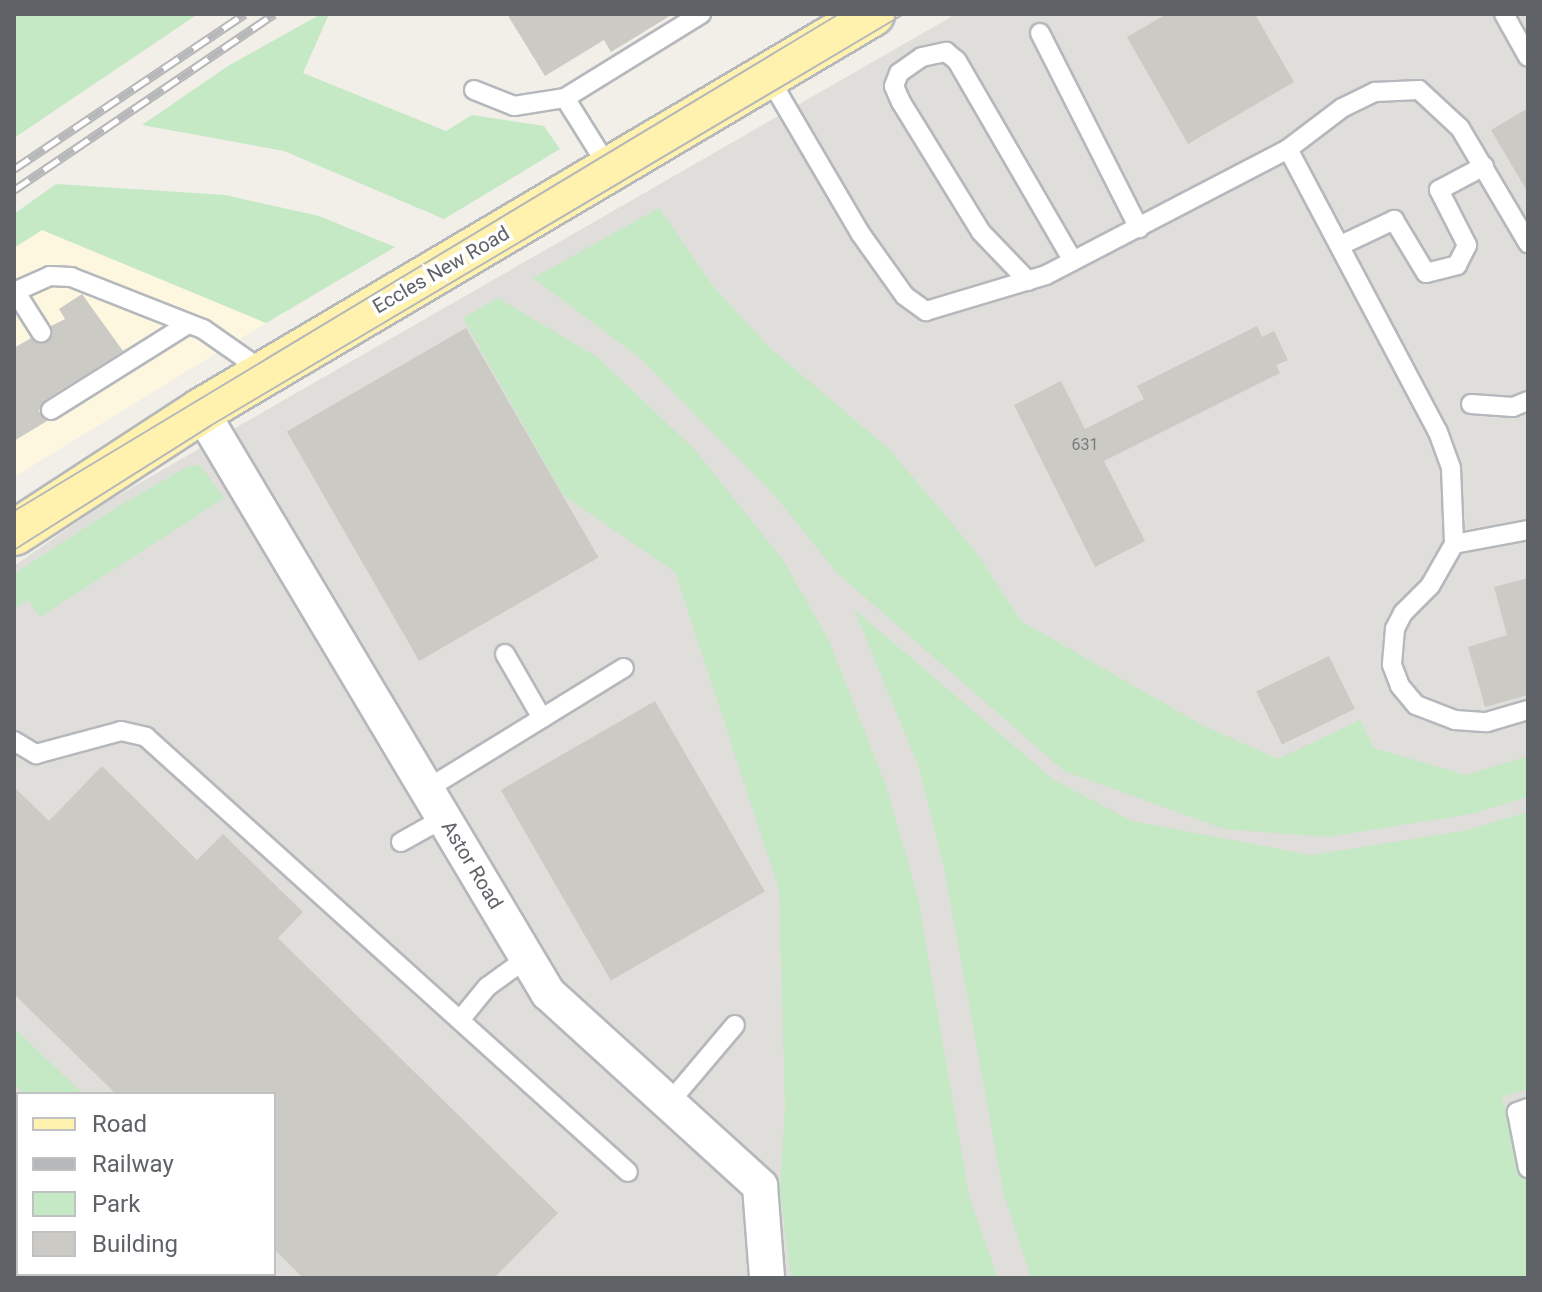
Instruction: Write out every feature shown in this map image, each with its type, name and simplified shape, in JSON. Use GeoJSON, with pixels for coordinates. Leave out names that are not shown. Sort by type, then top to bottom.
{"type":"FeatureCollection","features":[{"type":"Feature","properties":{"kind":"main road","name":"Eccles New Road"},"geometry":{"type":"LineString","coordinates":[[14,533],[201,411],[872,14]]}},
{"type":"Feature","properties":{"kind":"street","name":"Astor Road"},"geometry":{"type":"LineString","coordinates":[[201,411],[548,993],[760,1186],[767,1278]]}},
{"type":"Feature","properties":{"kind":"lane"},"geometry":{"type":"LineString","coordinates":[[474,90],[514,106],[565,98],[701,14]]}},
{"type":"Feature","properties":{"kind":"lane"},"geometry":{"type":"LineString","coordinates":[[1504,14],[1528,57]]}},
{"type":"Feature","properties":{"kind":"lane"},"geometry":{"type":"LineString","coordinates":[[1040,33],[1139,228]]}},
{"type":"Feature","properties":{"kind":"lane"},"geometry":{"type":"LineString","coordinates":[[1028,281],[981,232],[894,86],[907,65],[933,52],[946,52],[957,61],[1073,261]]}},
{"type":"Feature","properties":{"kind":"lane"},"geometry":{"type":"LineString","coordinates":[[768,76],[860,233],[905,296],[926,311],[943,309],[1028,281],[1073,261],[1288,149],[1342,108],[1398,87],[1419,90],[1436,102],[1484,166],[1528,243]]}},
{"type":"Feature","properties":{"kind":"lane"},"geometry":{"type":"LineString","coordinates":[[565,98],[610,171]]}},
{"type":"Feature","properties":{"kind":"lane"},"geometry":{"type":"LineString","coordinates":[[1288,149],[1438,432],[1451,468],[1454,544],[1430,586],[1403,613],[1395,629],[1392,665],[1400,686],[1416,705],[1455,720],[1487,722],[1528,710]]}},
{"type":"Feature","properties":{"kind":"lane"},"geometry":{"type":"LineString","coordinates":[[1341,245],[1394,220],[1426,273],[1457,265],[1467,245],[1439,190],[1484,166]]}},
{"type":"Feature","properties":{"kind":"lane"},"geometry":{"type":"LineString","coordinates":[[41,332],[14,292],[50,276],[71,277],[188,324],[240,350],[266,373]]}},
{"type":"Feature","properties":{"kind":"lane"},"geometry":{"type":"LineString","coordinates":[[51,410],[188,324]]}},
{"type":"Feature","properties":{"kind":"lane"},"geometry":{"type":"LineString","coordinates":[[1471,404],[1498,408],[1528,401]]}},
{"type":"Feature","properties":{"kind":"lane"},"geometry":{"type":"LineString","coordinates":[[1454,544],[1528,530]]}},
{"type":"Feature","properties":{"kind":"lane"},"geometry":{"type":"LineString","coordinates":[[505,654],[542,718]]}},
{"type":"Feature","properties":{"kind":"lane"},"geometry":{"type":"LineString","coordinates":[[427,789],[624,668]]}},
{"type":"Feature","properties":{"kind":"lane"},"geometry":{"type":"LineString","coordinates":[[14,741],[36,754],[121,731],[146,737],[628,1172]]}},
{"type":"Feature","properties":{"kind":"lane"},"geometry":{"type":"LineString","coordinates":[[401,842],[444,818]]}},
{"type":"Feature","properties":{"kind":"lane"},"geometry":{"type":"LineString","coordinates":[[460,1020],[487,987],[527,958]]}},
{"type":"Feature","properties":{"kind":"lane"},"geometry":{"type":"LineString","coordinates":[[669,1103],[735,1025]]}},
{"type":"Feature","properties":{"kind":"lane"},"geometry":{"type":"LineString","coordinates":[[1528,1108],[1517,1112],[1517,1122],[1528,1168]]}},
{"type":"Feature","properties":{"kind":"shaded area"},"geometry":{"type":"Polygon","coordinates":[[[956,14],[1528,14],[1528,1278],[14,1278],[14,566],[103,504],[956,14]]]}},
{"type":"Feature","properties":{"kind":"shaded area"},"geometry":{"type":"Polygon","coordinates":[[[42,230],[266,323],[14,477],[14,248],[42,230]]]}},
{"type":"Feature","properties":{"kind":"green space"},"geometry":{"type":"Polygon","coordinates":[[[14,14],[198,14],[14,138],[14,14]]]}},
{"type":"Feature","properties":{"kind":"green space"},"geometry":{"type":"Polygon","coordinates":[[[321,14],[329,14],[303,73],[446,131],[472,115],[544,126],[560,149],[444,219],[284,151],[142,125],[228,66],[321,14]]]}},
{"type":"Feature","properties":{"kind":"green space"},"geometry":{"type":"Polygon","coordinates":[[[56,184],[225,195],[319,216],[395,247],[266,323],[42,230],[14,248],[14,214],[56,184]]]}},
{"type":"Feature","properties":{"kind":"green space"},"geometry":{"type":"Polygon","coordinates":[[[659,208],[713,286],[770,348],[889,449],[976,552],[1021,621],[1202,725],[1278,759],[1360,720],[1374,748],[1466,775],[1528,756],[1528,797],[1471,814],[1327,837],[1224,829],[1064,771],[836,572],[776,497],[639,357],[533,278],[659,208]]]}},
{"type":"Feature","properties":{"kind":"green space"},"geometry":{"type":"Polygon","coordinates":[[[498,298],[597,357],[695,450],[783,560],[830,643],[886,786],[918,897],[969,1196],[998,1278],[791,1278],[780,1190],[785,1106],[779,889],[675,572],[563,495],[463,318],[498,298]]]}},
{"type":"Feature","properties":{"kind":"green space"},"geometry":{"type":"Polygon","coordinates":[[[200,465],[224,498],[40,617],[28,600],[14,609],[14,574],[117,507],[187,467],[200,465]]]}},
{"type":"Feature","properties":{"kind":"green space"},"geometry":{"type":"Polygon","coordinates":[[[854,609],[1054,780],[1132,821],[1311,855],[1463,831],[1528,812],[1528,1089],[1502,1097],[1528,1187],[1528,1278],[1031,1278],[1003,1191],[944,868],[919,768],[854,609]]]}},
{"type":"Feature","properties":{"kind":"green space"},"geometry":{"type":"Polygon","coordinates":[[[14,1028],[81,1092],[23,1092],[14,1083],[14,1028]]]}},
{"type":"Feature","properties":{"kind":"building"},"geometry":{"type":"Polygon","coordinates":[[[507,14],[673,14],[611,52],[604,40],[545,76],[507,14]]]}},
{"type":"Feature","properties":{"kind":"building"},"geometry":{"type":"Polygon","coordinates":[[[1167,14],[1255,14],[1294,82],[1188,144],[1127,37],[1167,14]]]}},
{"type":"Feature","properties":{"kind":"building"},"geometry":{"type":"Polygon","coordinates":[[[1528,108],[1528,193],[1491,130],[1528,108]]]}},
{"type":"Feature","properties":{"kind":"building"},"geometry":{"type":"Polygon","coordinates":[[[82,294],[123,351],[45,400],[39,411],[47,421],[14,441],[14,348],[31,338],[48,342],[51,326],[65,319],[59,309],[82,294]]]}},
{"type":"Feature","properties":{"kind":"building"},"geometry":{"type":"Polygon","coordinates":[[[1257,326],[1262,337],[1274,331],[1288,360],[1276,365],[1280,373],[1104,461],[1145,541],[1095,567],[1014,405],[1061,381],[1085,429],[1144,399],[1137,386],[1257,326]]]}},
{"type":"Feature","properties":{"kind":"building"},"geometry":{"type":"Polygon","coordinates":[[[466,328],[598,557],[419,661],[287,432],[466,328]]]}},
{"type":"Feature","properties":{"kind":"building"},"geometry":{"type":"Polygon","coordinates":[[[1528,578],[1528,695],[1485,707],[1468,647],[1507,635],[1494,587],[1528,578]]]}},
{"type":"Feature","properties":{"kind":"building"},"geometry":{"type":"Polygon","coordinates":[[[1329,656],[1355,709],[1282,745],[1256,692],[1329,656]]]}},
{"type":"Feature","properties":{"kind":"building"},"geometry":{"type":"Polygon","coordinates":[[[655,701],[765,892],[611,981],[501,790],[655,701]]]}},
{"type":"Feature","properties":{"kind":"building"},"geometry":{"type":"Polygon","coordinates":[[[102,766],[197,860],[223,834],[303,912],[278,938],[558,1213],[494,1278],[303,1278],[276,1251],[276,1092],[114,1092],[14,994],[14,787],[49,821],[102,766]]]}},
{"type":"Feature","properties":{"kind":"tram line"},"geometry":{"type":"LineString","coordinates":[[14,511],[839,14]]}},
{"type":"Feature","properties":{"kind":"tram line"},"geometry":{"type":"LineString","coordinates":[[14,550],[210,426],[904,14]]}},
{"type":"Feature","properties":{"kind":"railway"},"geometry":{"type":"LineString","coordinates":[[14,169],[245,14]]}},
{"type":"Feature","properties":{"kind":"railway"},"geometry":{"type":"LineString","coordinates":[[14,190],[274,14]]}}]}
